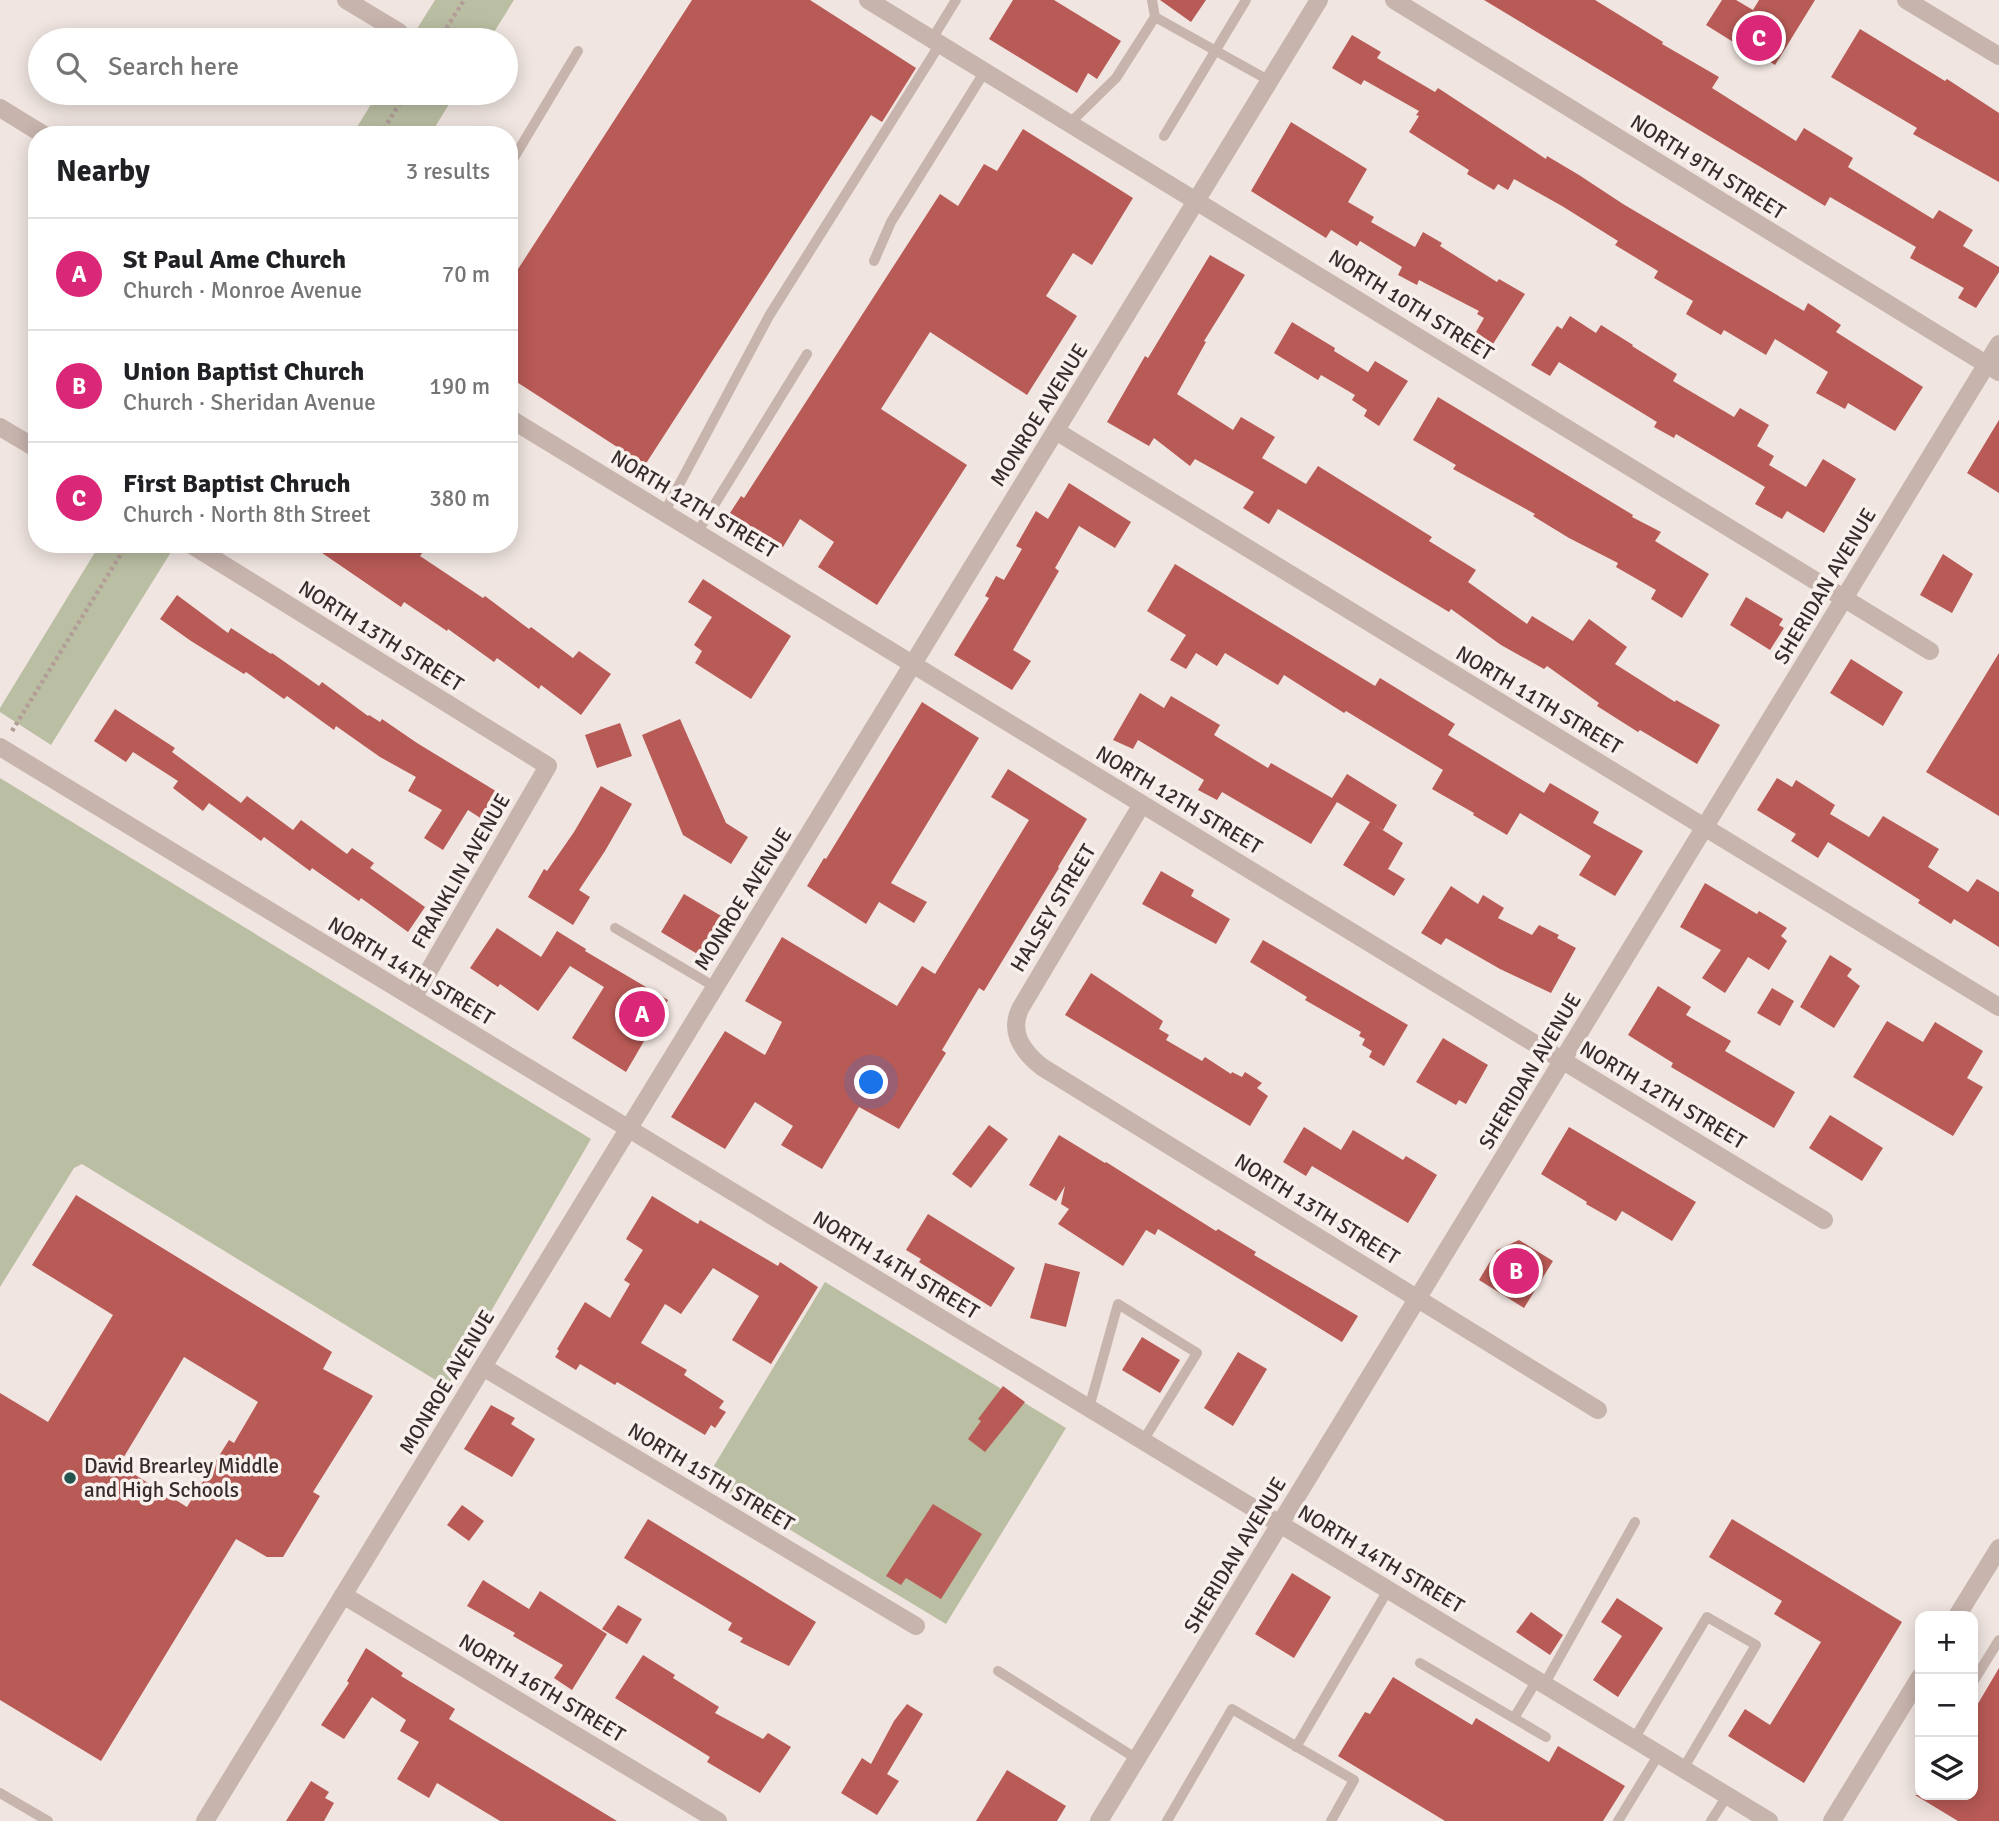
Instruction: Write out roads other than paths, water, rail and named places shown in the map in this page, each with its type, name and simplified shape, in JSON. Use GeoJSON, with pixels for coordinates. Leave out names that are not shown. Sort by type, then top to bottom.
{"type":"FeatureCollection","features":[{"type":"Feature","properties":{"kind":"street"},"geometry":{"type":"LineString","coordinates":[[346,0],[392,28]]}},
{"type":"Feature","properties":{"kind":"street","name":"NORTH 10TH STREET"},"geometry":{"type":"LineString","coordinates":[[868,0],[1930,652]]}},
{"type":"Feature","properties":{"kind":"street","name":"MONROE AVENUE"},"geometry":{"type":"LineString","coordinates":[[205,1821],[1320,0]]}},
{"type":"Feature","properties":{"kind":"street","name":"NORTH 9TH STREET"},"geometry":{"type":"LineString","coordinates":[[1394,0],[1993,368]]}},
{"type":"Feature","properties":{"kind":"street"},"geometry":{"type":"LineString","coordinates":[[1906,0],[1999,57]]}},
{"type":"Feature","properties":{"kind":"street"},"geometry":{"type":"LineString","coordinates":[[0,108],[29,126]]}},
{"type":"Feature","properties":{"kind":"street","name":"SHERIDAN AVENUE"},"geometry":{"type":"LineString","coordinates":[[1100,1821],[1844,598],[1993,368],[1999,344]]}},
{"type":"Feature","properties":{"kind":"street","name":"NORTH 12TH STREET"},"geometry":{"type":"LineString","coordinates":[[518,424],[1824,1220]]}},
{"type":"Feature","properties":{"kind":"street"},"geometry":{"type":"LineString","coordinates":[[0,427],[28,444]]}},
{"type":"Feature","properties":{"kind":"street","name":"NORTH 11TH STREET"},"geometry":{"type":"LineString","coordinates":[[1056,431],[1999,1007]]}},
{"type":"Feature","properties":{"kind":"street","name":"NORTH 13TH STREET"},"geometry":{"type":"LineString","coordinates":[[205,553],[548,766]]}},
{"type":"Feature","properties":{"kind":"street","name":"NORTH 14TH STREET"},"geometry":{"type":"LineString","coordinates":[[1,748],[1769,1821]]}},
{"type":"Feature","properties":{"kind":"street","name":"FRANKLIN AVENUE"},"geometry":{"type":"LineString","coordinates":[[413,998],[548,766]]}},
{"type":"Feature","properties":{"kind":"street","name":"HALSEY STREET"},"geometry":{"type":"LineString","coordinates":[[1018,1040],[1016,1018],[1020,1009],[1142,804]]}},
{"type":"Feature","properties":{"kind":"street","name":"NORTH 13TH STREET"},"geometry":{"type":"LineString","coordinates":[[1018,1040],[1031,1058],[1042,1067],[1598,1410]]}},
{"type":"Feature","properties":{"kind":"street","name":"NORTH 15TH STREET"},"geometry":{"type":"LineString","coordinates":[[482,1367],[916,1626]]}},
{"type":"Feature","properties":{"kind":"street"},"geometry":{"type":"LineString","coordinates":[[1960,1611],[1999,1548]]}},
{"type":"Feature","properties":{"kind":"street","name":"NORTH 16TH STREET"},"geometry":{"type":"LineString","coordinates":[[343,1595],[718,1821]]}},
{"type":"Feature","properties":{"kind":"street"},"geometry":{"type":"LineString","coordinates":[[1832,1821],[1914,1702]]}},
{"type":"Feature","properties":{"kind":"lane"},"geometry":{"type":"LineString","coordinates":[[664,513],[769,316],[936,41],[956,0]]}},
{"type":"Feature","properties":{"kind":"lane"},"geometry":{"type":"LineString","coordinates":[[1070,123],[1116,78],[1155,17],[1152,0]]}},
{"type":"Feature","properties":{"kind":"lane"},"geometry":{"type":"LineString","coordinates":[[1164,136],[1246,0]]}},
{"type":"Feature","properties":{"kind":"lane"},"geometry":{"type":"LineString","coordinates":[[1155,17],[1270,81]]}},
{"type":"Feature","properties":{"kind":"lane"},"geometry":{"type":"LineString","coordinates":[[518,151],[578,51]]}},
{"type":"Feature","properties":{"kind":"lane"},"geometry":{"type":"LineString","coordinates":[[874,261],[891,222],[985,71]]}},
{"type":"Feature","properties":{"kind":"lane"},"geometry":{"type":"LineString","coordinates":[[697,533],[807,354]]}},
{"type":"Feature","properties":{"kind":"lane"},"geometry":{"type":"LineString","coordinates":[[615,928],[715,987]]}},
{"type":"Feature","properties":{"kind":"lane"},"geometry":{"type":"LineString","coordinates":[[1089,1408],[1118,1304],[1197,1353],[1143,1441]]}},
{"type":"Feature","properties":{"kind":"lane"},"geometry":{"type":"LineString","coordinates":[[1514,1718],[1540,1683],[1635,1522]]}},
{"type":"Feature","properties":{"kind":"lane"},"geometry":{"type":"LineString","coordinates":[[1296,1747],[1388,1590]]}},
{"type":"Feature","properties":{"kind":"lane"},"geometry":{"type":"LineString","coordinates":[[1634,1739],[1707,1617],[1756,1645],[1683,1769]]}},
{"type":"Feature","properties":{"kind":"lane"},"geometry":{"type":"LineString","coordinates":[[1978,1674],[1999,1640]]}},
{"type":"Feature","properties":{"kind":"lane"},"geometry":{"type":"LineString","coordinates":[[1420,1663],[1546,1737]]}},
{"type":"Feature","properties":{"kind":"lane"},"geometry":{"type":"LineString","coordinates":[[998,1671],[1138,1759]]}},
{"type":"Feature","properties":{"kind":"lane"},"geometry":{"type":"LineString","coordinates":[[1167,1821],[1232,1709],[1354,1780],[1331,1821]]}},
{"type":"Feature","properties":{"kind":"lane"},"geometry":{"type":"LineString","coordinates":[[1618,1821],[1659,1754]]}},
{"type":"Feature","properties":{"kind":"lane"},"geometry":{"type":"LineString","coordinates":[[0,1793],[48,1821]]}},
{"type":"Feature","properties":{"kind":"lane"},"geometry":{"type":"LineString","coordinates":[[1712,1821],[1727,1796]]}},
{"type":"Feature","properties":{"kind":"place","name":"First Baptist Chruch"},"geometry":{"type":"Point","coordinates":[1759,38]}},
{"type":"Feature","properties":{"kind":"place","name":"St Paul Ame Church"},"geometry":{"type":"Point","coordinates":[642,1014]}},
{"type":"Feature","properties":{"kind":"place","name":"Union Baptist Church"},"geometry":{"type":"Point","coordinates":[1516,1271]}},
{"type":"Feature","properties":{"kind":"place","name":"David Brearley Middle and High Schools"},"geometry":{"type":"Point","coordinates":[70,1478]}}]}
